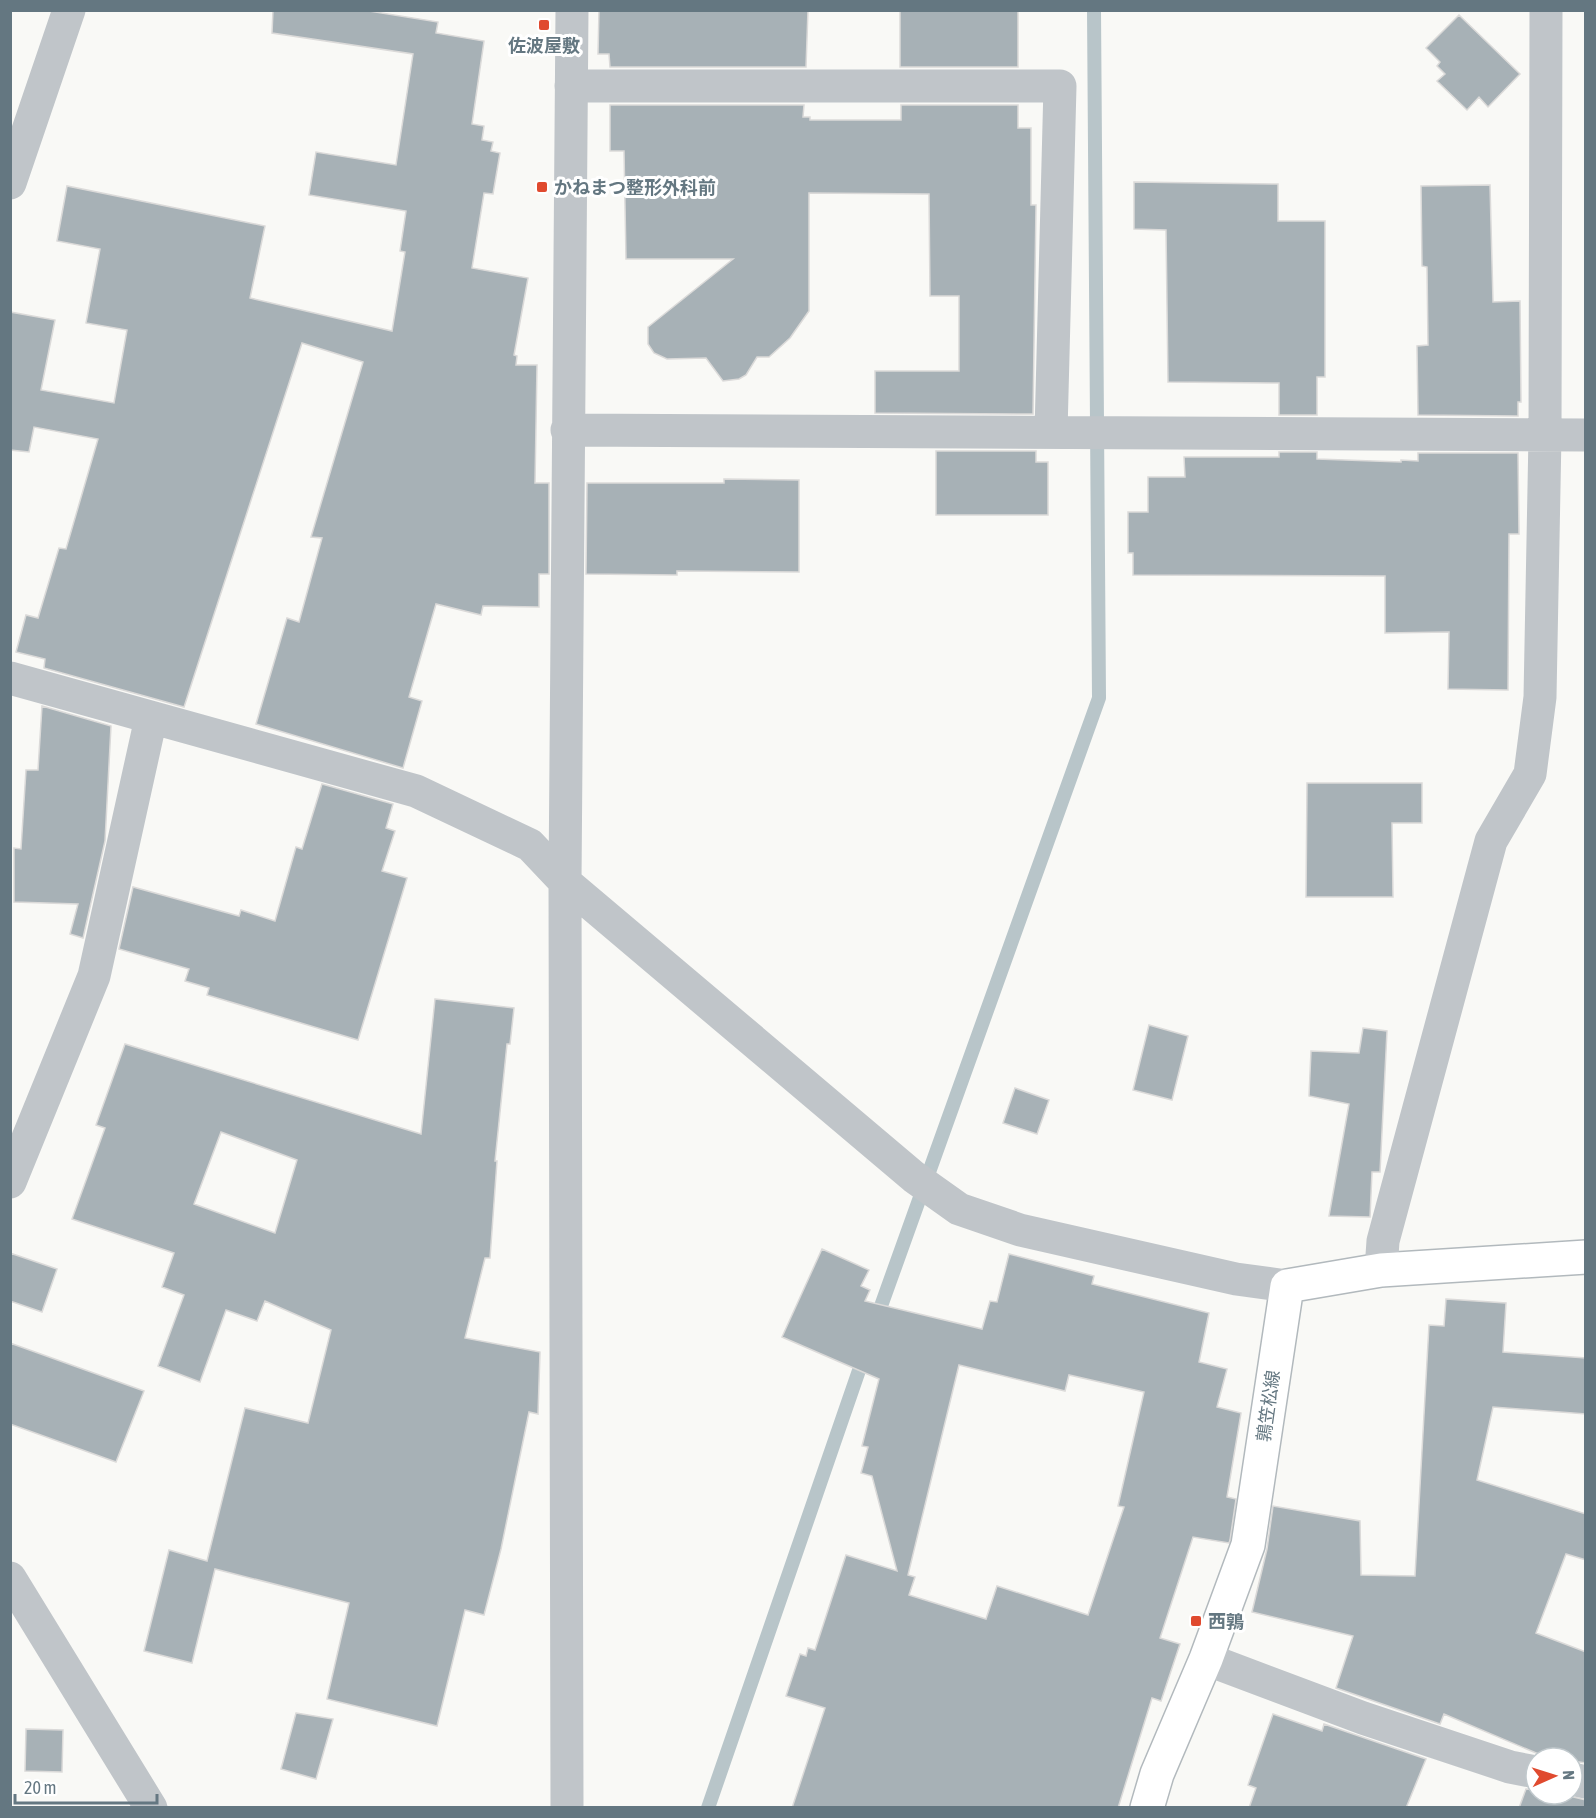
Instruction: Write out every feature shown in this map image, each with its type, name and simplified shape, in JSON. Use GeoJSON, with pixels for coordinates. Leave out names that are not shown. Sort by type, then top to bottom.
{"type":"FeatureCollection","features":[{"type":"Feature","properties":{"kind":"main road"},"geometry":{"type":"LineString","coordinates":[[1287,1286],[1381,1270],[1586,1257]]}},
{"type":"Feature","properties":{"kind":"main road","name":"鶉笠松線"},"geometry":{"type":"LineString","coordinates":[[1147,1808],[1157,1774],[1206,1659],[1248,1545],[1287,1286]]}},
{"type":"Feature","properties":{"kind":"street"},"geometry":{"type":"LineString","coordinates":[[10,183],[69,10]]}},
{"type":"Feature","properties":{"kind":"street"},"geometry":{"type":"LineString","coordinates":[[567,1808],[565,882],[572,10]]}},
{"type":"Feature","properties":{"kind":"street"},"geometry":{"type":"LineString","coordinates":[[1381,1270],[1383,1241],[1491,841],[1530,774],[1540,697],[1545,435],[1546,10]]}},
{"type":"Feature","properties":{"kind":"street"},"geometry":{"type":"LineString","coordinates":[[571,86],[1060,86],[1051,432]]}},
{"type":"Feature","properties":{"kind":"street"},"geometry":{"type":"LineString","coordinates":[[567,430],[1586,435]]}},
{"type":"Feature","properties":{"kind":"street"},"geometry":{"type":"LineString","coordinates":[[10,678],[416,791],[530,845],[565,882],[914,1177],[959,1209],[1020,1230],[1236,1279],[1287,1286]]}},
{"type":"Feature","properties":{"kind":"street"},"geometry":{"type":"LineString","coordinates":[[10,1182],[30,1140],[94,976],[151,718]]}},
{"type":"Feature","properties":{"kind":"street"},"geometry":{"type":"LineString","coordinates":[[10,1578],[151,1808]]}},
{"type":"Feature","properties":{"kind":"street"},"geometry":{"type":"LineString","coordinates":[[1206,1659],[1364,1718],[1524,1770]]}},
{"type":"Feature","properties":{"kind":"building"},"geometry":{"type":"Polygon","coordinates":[[[273,10],[363,10],[438,22],[436,33],[484,41],[472,124],[484,126],[482,140],[493,142],[491,151],[500,153],[493,194],[484,193],[472,268],[528,278],[514,355],[517,356],[516,365],[537,365],[535,483],[549,483],[549,574],[539,574],[539,607],[483,606],[481,615],[436,604],[409,697],[422,701],[403,768],[256,724],[287,618],[299,622],[322,538],[311,537],[363,362],[302,343],[184,707],[44,668],[45,659],[16,652],[26,615],[38,618],[59,548],[66,549],[98,439],[34,427],[29,452],[10,450],[10,312],[55,320],[41,390],[114,403],[127,330],[86,323],[100,249],[57,241],[67,186],[265,226],[250,298],[392,331],[405,252],[400,251],[406,211],[309,195],[316,152],[396,165],[413,54],[272,33],[273,10]]]}},
{"type":"Feature","properties":{"kind":"building"},"geometry":{"type":"Polygon","coordinates":[[[599,10],[808,10],[806,67],[610,67],[609,54],[598,54],[599,10]]]}},
{"type":"Feature","properties":{"kind":"building"},"geometry":{"type":"Polygon","coordinates":[[[900,10],[1018,10],[1018,67],[900,67],[900,10]]]}},
{"type":"Feature","properties":{"kind":"building"},"geometry":{"type":"Polygon","coordinates":[[[1459,15],[1520,74],[1488,107],[1479,97],[1467,110],[1437,81],[1445,74],[1437,66],[1440,62],[1426,48],[1459,15]]]}},
{"type":"Feature","properties":{"kind":"building"},"geometry":{"type":"Polygon","coordinates":[[[610,105],[804,105],[803,117],[810,117],[810,120],[901,120],[901,105],[1018,105],[1018,128],[1031,128],[1031,205],[1036,205],[1033,414],[875,413],[875,371],[959,371],[959,296],[930,296],[929,194],[809,193],[809,311],[790,338],[769,357],[757,357],[746,375],[739,379],[723,381],[706,358],[667,359],[654,353],[648,344],[648,327],[733,259],[626,259],[624,151],[610,151],[610,105]]]}},
{"type":"Feature","properties":{"kind":"building"},"geometry":{"type":"Polygon","coordinates":[[[1134,182],[1278,184],[1278,221],[1325,221],[1325,377],[1317,377],[1317,415],[1279,415],[1279,383],[1168,382],[1166,230],[1134,229],[1134,182]]]}},
{"type":"Feature","properties":{"kind":"building"},"geometry":{"type":"Polygon","coordinates":[[[1490,185],[1493,302],[1520,301],[1521,402],[1518,402],[1518,416],[1418,415],[1417,346],[1428,345],[1427,267],[1422,266],[1421,186],[1490,185]]]}},
{"type":"Feature","properties":{"kind":"building"},"geometry":{"type":"Polygon","coordinates":[[[936,451],[1036,451],[1036,462],[1048,462],[1048,515],[936,515],[936,451]]]}},
{"type":"Feature","properties":{"kind":"building"},"geometry":{"type":"Polygon","coordinates":[[[1279,452],[1317,452],[1317,459],[1401,462],[1401,460],[1418,461],[1418,453],[1518,453],[1519,534],[1509,534],[1508,690],[1448,689],[1449,632],[1385,633],[1385,576],[1133,575],[1133,553],[1128,553],[1128,512],[1148,512],[1148,477],[1185,477],[1184,457],[1279,457],[1279,452]]]}},
{"type":"Feature","properties":{"kind":"building"},"geometry":{"type":"Polygon","coordinates":[[[724,479],[799,480],[799,572],[677,571],[677,575],[586,574],[587,483],[724,483],[724,479]]]}},
{"type":"Feature","properties":{"kind":"building"},"geometry":{"type":"Polygon","coordinates":[[[42,706],[111,726],[105,841],[83,938],[70,934],[78,904],[14,902],[14,848],[21,849],[26,770],[38,770],[42,706]]]}},
{"type":"Feature","properties":{"kind":"building"},"geometry":{"type":"Polygon","coordinates":[[[1307,783],[1422,783],[1422,823],[1392,823],[1393,897],[1306,897],[1307,783]]]}},
{"type":"Feature","properties":{"kind":"building"},"geometry":{"type":"Polygon","coordinates":[[[322,784],[393,804],[386,828],[395,831],[382,871],[407,878],[358,1040],[207,995],[209,988],[185,981],[189,969],[119,949],[133,887],[239,916],[241,910],[275,921],[296,847],[302,849],[322,784]]]}},
{"type":"Feature","properties":{"kind":"building"},"geometry":{"type":"Polygon","coordinates":[[[435,999],[514,1008],[510,1044],[507,1044],[495,1161],[497,1161],[490,1258],[485,1258],[465,1338],[540,1352],[538,1414],[529,1412],[501,1549],[484,1615],[465,1610],[437,1726],[327,1699],[349,1603],[215,1569],[192,1663],[144,1651],[169,1550],[207,1561],[245,1408],[308,1423],[331,1330],[265,1301],[257,1321],[226,1310],[200,1382],[158,1366],[184,1295],[162,1287],[174,1253],[72,1219],[105,1128],[96,1125],[125,1044],[421,1134],[435,999]],[[221,1132],[194,1204],[275,1233],[297,1160],[221,1132]]]}},
{"type":"Feature","properties":{"kind":"building"},"geometry":{"type":"Polygon","coordinates":[[[1149,1025],[1188,1036],[1172,1100],[1133,1090],[1149,1025]]]}},
{"type":"Feature","properties":{"kind":"building"},"geometry":{"type":"Polygon","coordinates":[[[1363,1028],[1387,1031],[1380,1172],[1372,1172],[1370,1217],[1329,1216],[1349,1104],[1309,1096],[1311,1051],[1359,1053],[1363,1028]]]}},
{"type":"Feature","properties":{"kind":"building"},"geometry":{"type":"Polygon","coordinates":[[[1015,1088],[1049,1100],[1037,1134],[1003,1123],[1015,1088]]]}},
{"type":"Feature","properties":{"kind":"building"},"geometry":{"type":"Polygon","coordinates":[[[822,1249],[869,1270],[861,1286],[870,1290],[865,1301],[982,1329],[990,1301],[997,1302],[1009,1254],[1094,1276],[1092,1284],[1209,1313],[1199,1362],[1227,1369],[1217,1407],[1241,1413],[1227,1497],[1236,1499],[1230,1540],[1229,1543],[1193,1537],[1160,1638],[1180,1644],[1161,1701],[1152,1698],[1118,1808],[792,1808],[825,1708],[786,1696],[800,1654],[806,1656],[808,1648],[815,1650],[846,1555],[897,1571],[872,1476],[861,1473],[868,1447],[862,1446],[879,1379],[782,1337],[822,1249]],[[959,1365],[908,1575],[915,1577],[909,1595],[986,1619],[997,1586],[1088,1615],[1124,1507],[1118,1506],[1144,1392],[1069,1375],[1065,1391],[959,1365]]]}},
{"type":"Feature","properties":{"kind":"building"},"geometry":{"type":"Polygon","coordinates":[[[10,1253],[57,1269],[42,1312],[10,1301],[10,1253]]]}},
{"type":"Feature","properties":{"kind":"building"},"geometry":{"type":"Polygon","coordinates":[[[1446,1299],[1506,1303],[1503,1352],[1586,1358],[1586,1414],[1493,1407],[1477,1480],[1586,1514],[1586,1560],[1566,1554],[1536,1633],[1586,1652],[1586,1763],[1584,1763],[1584,1746],[1524,1746],[1524,1748],[1444,1714],[1440,1724],[1336,1688],[1353,1636],[1252,1612],[1267,1549],[1273,1506],[1360,1521],[1361,1575],[1415,1576],[1429,1325],[1444,1326],[1446,1299]]]}},
{"type":"Feature","properties":{"kind":"building"},"geometry":{"type":"Polygon","coordinates":[[[10,1343],[144,1391],[116,1462],[10,1424],[10,1343]]]}},
{"type":"Feature","properties":{"kind":"building"},"geometry":{"type":"Polygon","coordinates":[[[296,1713],[333,1719],[316,1779],[281,1769],[296,1713]]]}},
{"type":"Feature","properties":{"kind":"building"},"geometry":{"type":"Polygon","coordinates":[[[1273,1714],[1322,1731],[1324,1724],[1426,1759],[1406,1808],[1249,1808],[1256,1788],[1248,1785],[1273,1714]]]}},
{"type":"Feature","properties":{"kind":"building"},"geometry":{"type":"Polygon","coordinates":[[[26,1729],[63,1730],[62,1772],[25,1771],[26,1729]]]}},
{"type":"Feature","properties":{"kind":"building"},"geometry":{"type":"Polygon","coordinates":[[[1524,1794],[1524,1806],[1584,1806],[1584,1800],[1586,1800],[1586,1808],[1519,1808],[1524,1794]]]}},
{"type":"Feature","properties":{"kind":"waterway"},"geometry":{"type":"LineString","coordinates":[[876,1320],[1099,698],[1094,10]]}},
{"type":"Feature","properties":{"kind":"waterway"},"geometry":{"type":"LineString","coordinates":[[708,1808],[865,1353]]}},
{"type":"Feature","properties":{"kind":"place","name":"佐波屋敷"},"geometry":{"type":"Point","coordinates":[544,25]}},
{"type":"Feature","properties":{"kind":"place","name":"かねまつ整形外科前"},"geometry":{"type":"Point","coordinates":[542,187]}},
{"type":"Feature","properties":{"kind":"place","name":"西鶉"},"geometry":{"type":"Point","coordinates":[1196,1621]}}]}
